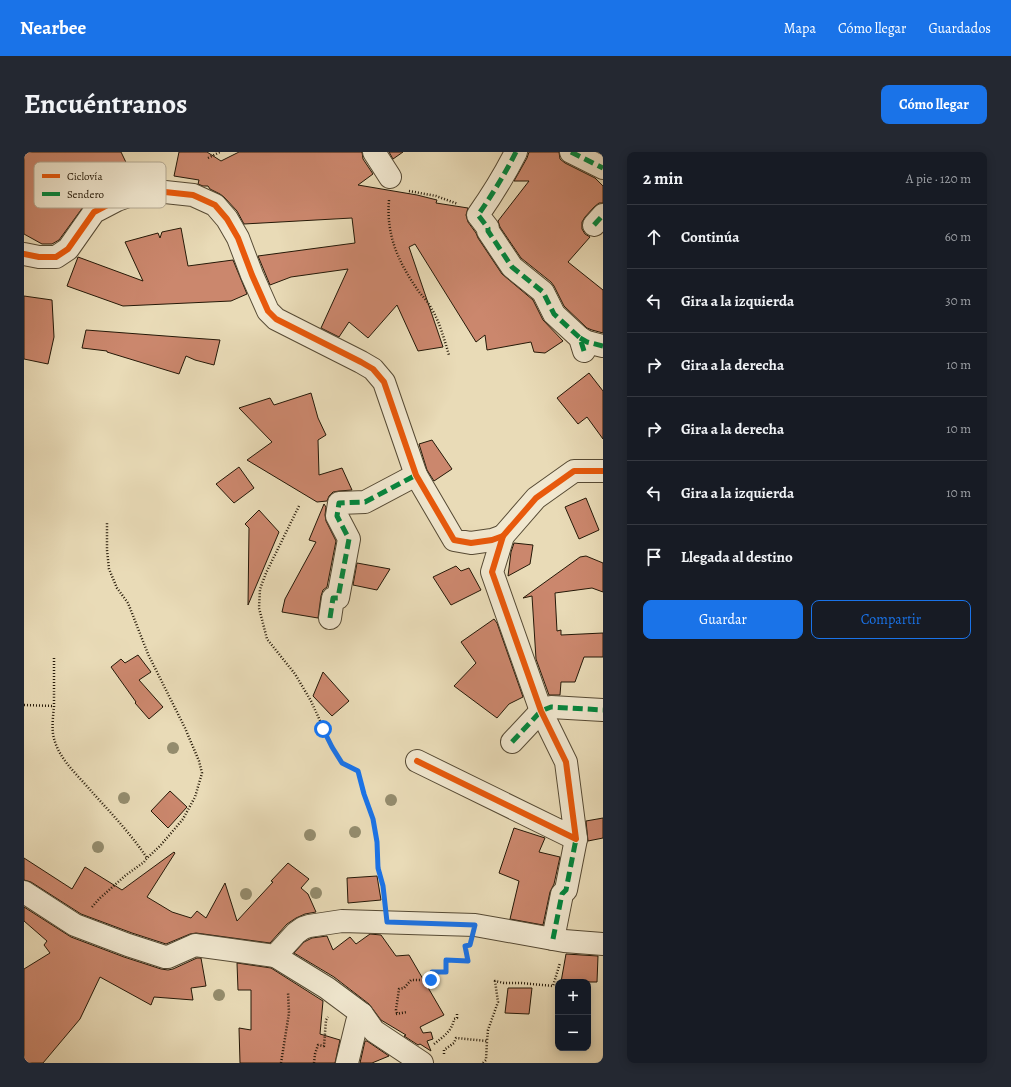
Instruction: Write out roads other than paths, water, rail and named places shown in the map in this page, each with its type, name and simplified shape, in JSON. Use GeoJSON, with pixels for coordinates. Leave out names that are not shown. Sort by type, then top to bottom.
{"type":"FeatureCollection","features":[{"type":"Feature","properties":{"kind":"street"},"geometry":{"type":"LineString","coordinates":[[374,152],[390,177]]}},
{"type":"Feature","properties":{"kind":"street"},"geometry":{"type":"LineString","coordinates":[[516,152],[495,191],[478,215],[488,228],[488,231],[512,267],[543,292],[554,314],[589,345]]}},
{"type":"Feature","properties":{"kind":"street"},"geometry":{"type":"LineString","coordinates":[[571,152],[603,168]]}},
{"type":"Feature","properties":{"kind":"street"},"geometry":{"type":"LineString","coordinates":[[166,192],[193,195],[215,204],[227,219],[238,238],[252,275],[268,310],[276,319],[361,362],[373,369],[384,382],[416,475],[454,540],[471,543],[492,540],[504,536]]}},
{"type":"Feature","properties":{"kind":"street"},"geometry":{"type":"LineString","coordinates":[[24,254],[39,257],[56,257],[68,249],[94,212],[102,208]]}},
{"type":"Feature","properties":{"kind":"street"},"geometry":{"type":"LineString","coordinates":[[558,940],[562,894],[566,890],[576,839],[566,762],[541,711],[492,572],[504,536],[536,498],[574,471],[603,471]]}},
{"type":"Feature","properties":{"kind":"street"},"geometry":{"type":"LineString","coordinates":[[330,618],[333,598],[338,598],[349,539],[337,516],[339,503],[365,502],[416,475]]}},
{"type":"Feature","properties":{"kind":"street"},"geometry":{"type":"LineString","coordinates":[[512,742],[541,711],[551,707],[603,710]]}},
{"type":"Feature","properties":{"kind":"street"},"geometry":{"type":"LineString","coordinates":[[417,761],[576,839]]}},
{"type":"Feature","properties":{"kind":"street"},"geometry":{"type":"LineString","coordinates":[[24,892],[75,925],[165,957],[195,945],[281,959],[327,988],[362,1014],[374,1030],[421,1062]]}},
{"type":"Feature","properties":{"kind":"street"},"geometry":{"type":"LineString","coordinates":[[281,959],[296,933],[303,928],[342,921],[475,925],[558,940],[603,944]]}},
{"type":"Feature","properties":{"kind":"street"},"geometry":{"type":"LineString","coordinates":[[347,1063],[357,1022],[362,1014]]}}]}
